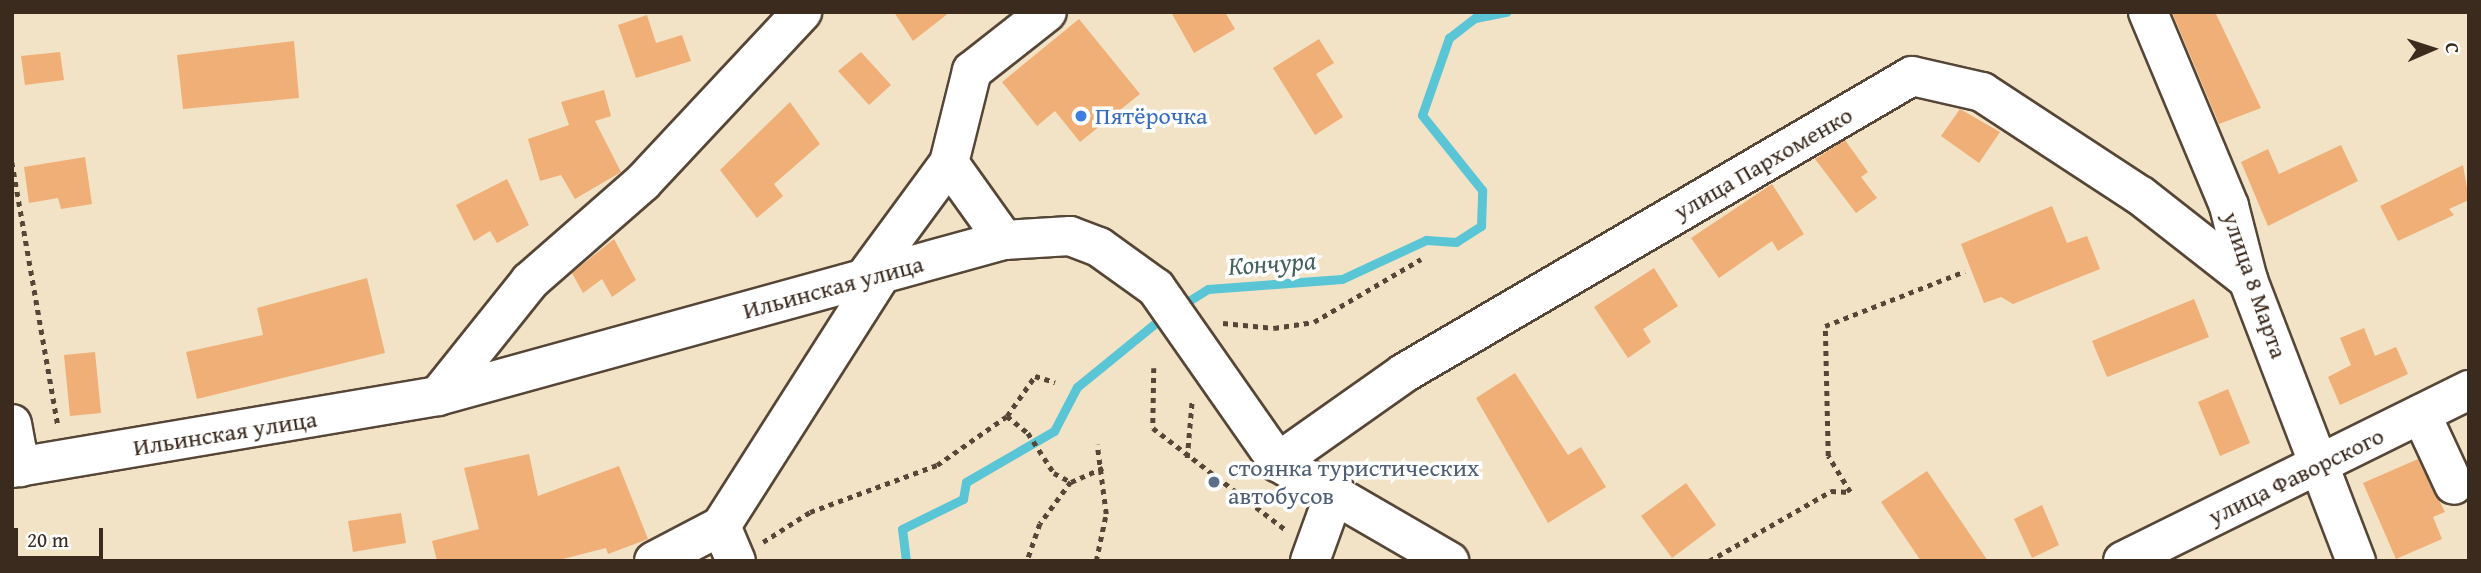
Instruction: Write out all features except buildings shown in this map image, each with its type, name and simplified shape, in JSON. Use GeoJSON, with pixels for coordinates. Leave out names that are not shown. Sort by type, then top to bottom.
{"type":"FeatureCollection","features":[{"type":"Feature","properties":{"kind":"street"},"geometry":{"type":"LineString","coordinates":[[438,396],[530,281],[643,182],[802,12]]}},
{"type":"Feature","properties":{"kind":"street"},"geometry":{"type":"LineString","coordinates":[[653,561],[721,526],[872,277],[949,163],[972,71],[1047,12]]}},
{"type":"Feature","properties":{"kind":"street","name":"улица 8 Марта"},"geometry":{"type":"LineString","coordinates":[[2148,12],[2228,206],[2248,280],[2356,561]]}},
{"type":"Feature","properties":{"kind":"street","name":"улица Пархоменко"},"geometry":{"type":"LineString","coordinates":[[1278,462],[1404,373],[1912,76],[1982,92],[2141,196],[2248,280]]}},
{"type":"Feature","properties":{"kind":"street"},"geometry":{"type":"LineString","coordinates":[[949,163],[1004,240]]}},
{"type":"Feature","properties":{"kind":"street","name":"Ильинская улица"},"geometry":{"type":"LineString","coordinates":[[16,468],[438,396],[1004,240],[1070,236],[1099,247],[1156,288],[1207,332],[1278,462]]}},
{"type":"Feature","properties":{"kind":"street","name":"улица Фаворского"},"geometry":{"type":"LineString","coordinates":[[2123,561],[2469,390]]}},
{"type":"Feature","properties":{"kind":"street"},"geometry":{"type":"LineString","coordinates":[[2421,414],[2454,485]]}},
{"type":"Feature","properties":{"kind":"street"},"geometry":{"type":"LineString","coordinates":[[12,424],[16,468]]}},
{"type":"Feature","properties":{"kind":"street"},"geometry":{"type":"LineString","coordinates":[[1278,462],[1335,492],[1449,561]]}},
{"type":"Feature","properties":{"kind":"street"},"geometry":{"type":"LineString","coordinates":[[1313,552],[1335,492]]}},
{"type":"Feature","properties":{"kind":"street"},"geometry":{"type":"LineString","coordinates":[[721,526],[746,556]]}},
{"type":"Feature","properties":{"kind":"path"},"geometry":{"type":"LineString","coordinates":[[12,162],[59,434]]}},
{"type":"Feature","properties":{"kind":"path"},"geometry":{"type":"LineString","coordinates":[[1207,332],[1274,328],[1314,322],[1421,259]]}},
{"type":"Feature","properties":{"kind":"path"},"geometry":{"type":"LineString","coordinates":[[1709,561],[1831,491],[1850,492],[1828,456],[1825,326],[1965,271]]}},
{"type":"Feature","properties":{"kind":"path"},"geometry":{"type":"LineString","coordinates":[[1154,368],[1153,428],[1187,458],[1313,552]]}},
{"type":"Feature","properties":{"kind":"path"},"geometry":{"type":"LineString","coordinates":[[746,556],[810,512],[937,466],[1007,416],[1035,376],[1055,382]]}},
{"type":"Feature","properties":{"kind":"path"},"geometry":{"type":"LineString","coordinates":[[1184,388],[1192,399],[1187,458]]}},
{"type":"Feature","properties":{"kind":"path"},"geometry":{"type":"LineString","coordinates":[[1007,416],[1028,433],[1054,473],[1071,482]]}},
{"type":"Feature","properties":{"kind":"path"},"geometry":{"type":"LineString","coordinates":[[1096,561],[1106,514],[1103,468],[1097,445]]}},
{"type":"Feature","properties":{"kind":"path"},"geometry":{"type":"LineString","coordinates":[[1027,561],[1040,524],[1071,482],[1103,468]]}},
{"type":"Feature","properties":{"kind":"waterway","name":"Кончура"},"geometry":{"type":"LineString","coordinates":[[1179,307],[1208,289],[1342,279],[1426,240],[1456,242],[1481,226],[1482,190],[1422,115],[1449,38],[1475,18],[1506,12]]}},
{"type":"Feature","properties":{"kind":"waterway","name":"Кончура"},"geometry":{"type":"LineString","coordinates":[[906,561],[902,529],[963,499],[966,482],[1054,431],[1077,387],[1164,316]]}},
{"type":"Feature","properties":{"kind":"place","name":"Пятёрочка"},"geometry":{"type":"Point","coordinates":[1081,116]}},
{"type":"Feature","properties":{"kind":"place","name":"стоянка туристических автобусов"},"geometry":{"type":"Point","coordinates":[1214,482]}}]}
